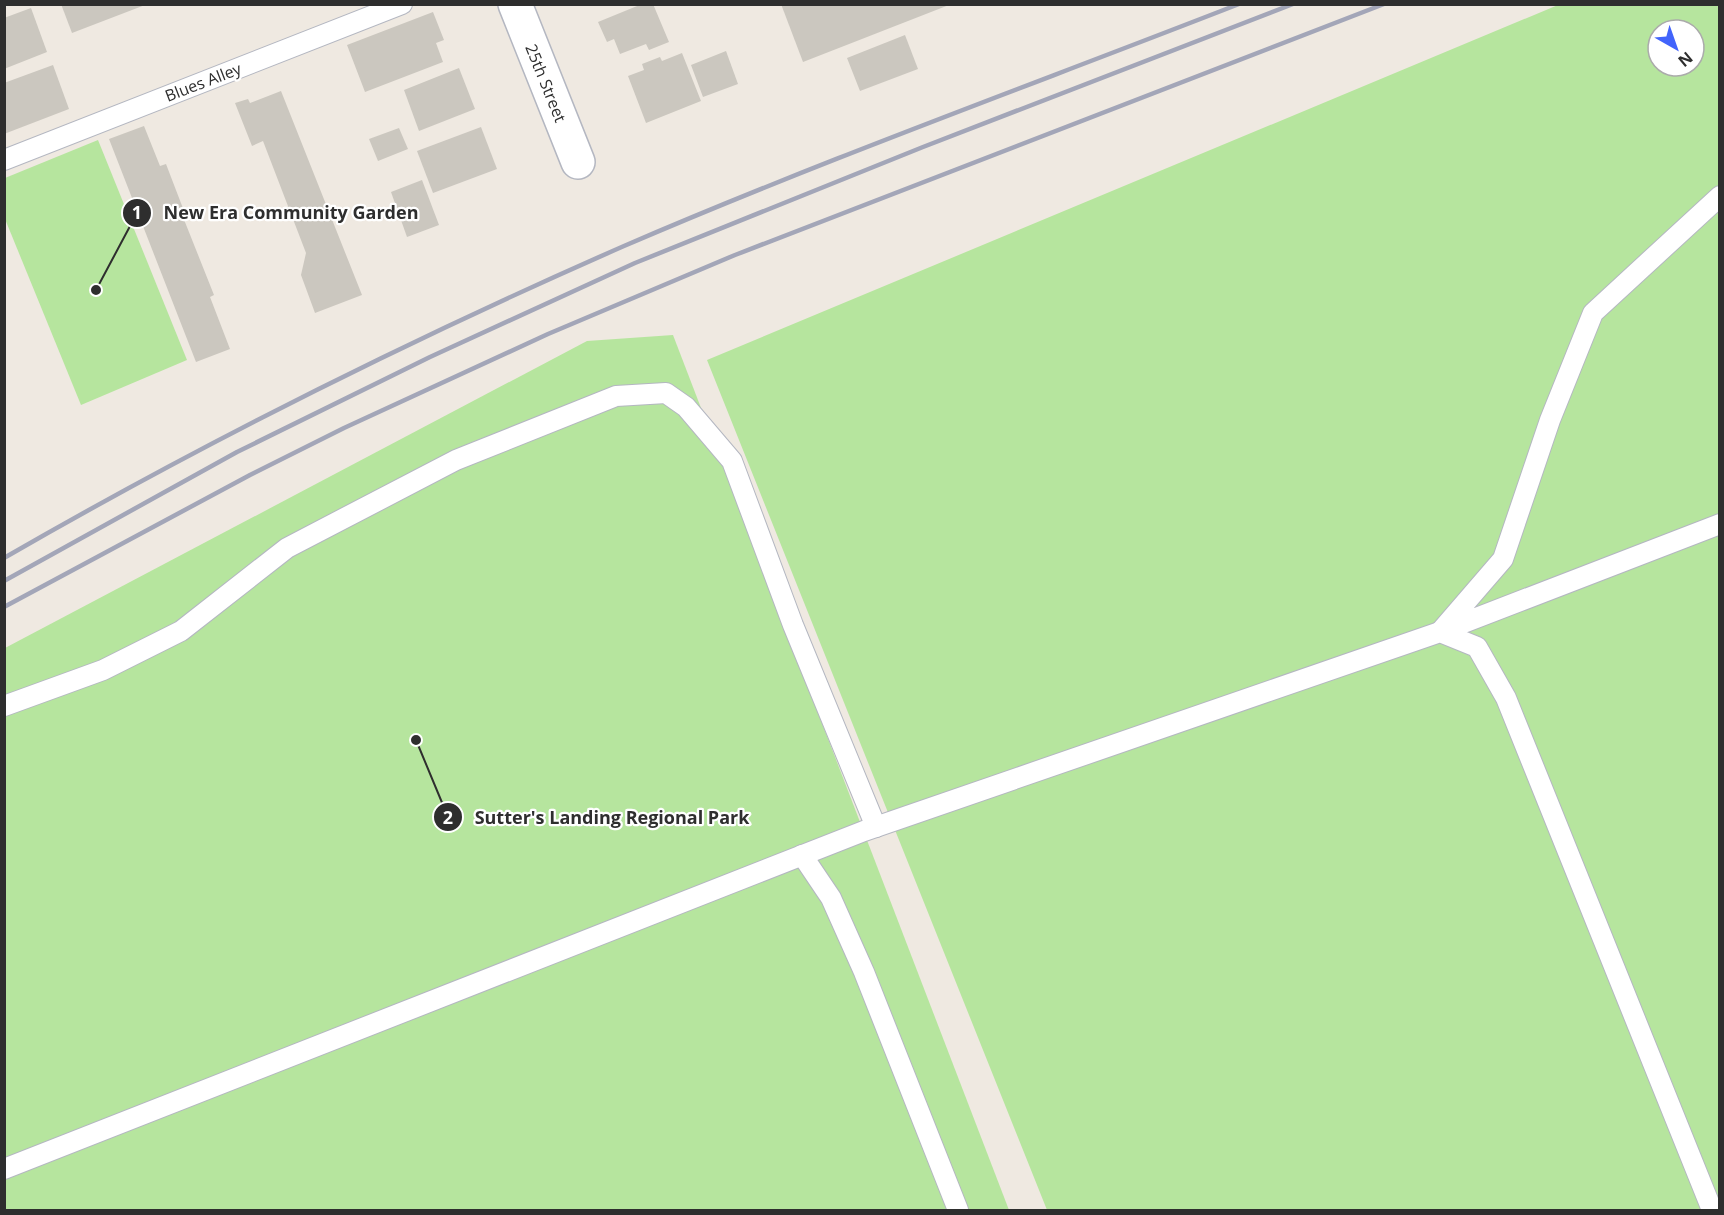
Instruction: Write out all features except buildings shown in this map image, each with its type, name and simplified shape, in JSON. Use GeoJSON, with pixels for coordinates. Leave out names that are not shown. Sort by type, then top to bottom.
{"type":"FeatureCollection","features":[{"type":"Feature","properties":{"kind":"street","name":"25th Street"},"geometry":{"type":"LineString","coordinates":[[515,4],[578,162]]}},
{"type":"Feature","properties":{"kind":"lane","name":"Blues Alley"},"geometry":{"type":"LineString","coordinates":[[4,160],[402,4]]}},
{"type":"Feature","properties":{"kind":"lane"},"geometry":{"type":"LineString","coordinates":[[1440,632],[1503,559],[1550,420],[1593,313],[1719,196]]}},
{"type":"Feature","properties":{"kind":"lane"},"geometry":{"type":"LineString","coordinates":[[4,706],[103,670],[181,631],[287,548],[456,460],[616,396],[666,393],[686,407],[732,461],[793,625],[876,827]]}},
{"type":"Feature","properties":{"kind":"lane"},"geometry":{"type":"LineString","coordinates":[[4,1169],[876,827],[1440,632],[1719,524]]}},
{"type":"Feature","properties":{"kind":"lane"},"geometry":{"type":"LineString","coordinates":[[1440,632],[1477,647],[1506,698],[1712,1210]]}},
{"type":"Feature","properties":{"kind":"lane"},"geometry":{"type":"LineString","coordinates":[[802,855],[831,898],[859,961],[958,1210]]}},
{"type":"Feature","properties":{"kind":"green space"},"geometry":{"type":"Polygon","coordinates":[[[1558,5],[1719,5],[1719,1210],[1047,1210],[707,360],[1558,5]]]}},
{"type":"Feature","properties":{"kind":"green space"},"geometry":{"type":"Polygon","coordinates":[[[98,140],[187,360],[81,405],[5,219],[5,178],[98,140]]]}},
{"type":"Feature","properties":{"kind":"green space"},"geometry":{"type":"Polygon","coordinates":[[[673,335],[1009,1210],[5,1210],[5,648],[587,341],[673,335]]]}},
{"type":"Feature","properties":{"kind":"railway"},"geometry":{"type":"LineString","coordinates":[[4,558],[156,473],[310,393],[545,281],[776,183],[1239,4]]}},
{"type":"Feature","properties":{"kind":"railway"},"geometry":{"type":"LineString","coordinates":[[4,581],[237,452],[430,357],[635,263],[923,147],[1293,4]]}},
{"type":"Feature","properties":{"kind":"railway"},"geometry":{"type":"LineString","coordinates":[[4,607],[250,475],[344,428],[548,334],[735,255],[1384,4]]}},
{"type":"Feature","properties":{"kind":"place","name":"New Era Community Garden"},"geometry":{"type":"Point","coordinates":[96,290]}},
{"type":"Feature","properties":{"kind":"place","name":"Sutter's Landing Regional Park"},"geometry":{"type":"Point","coordinates":[416,740]}}]}
